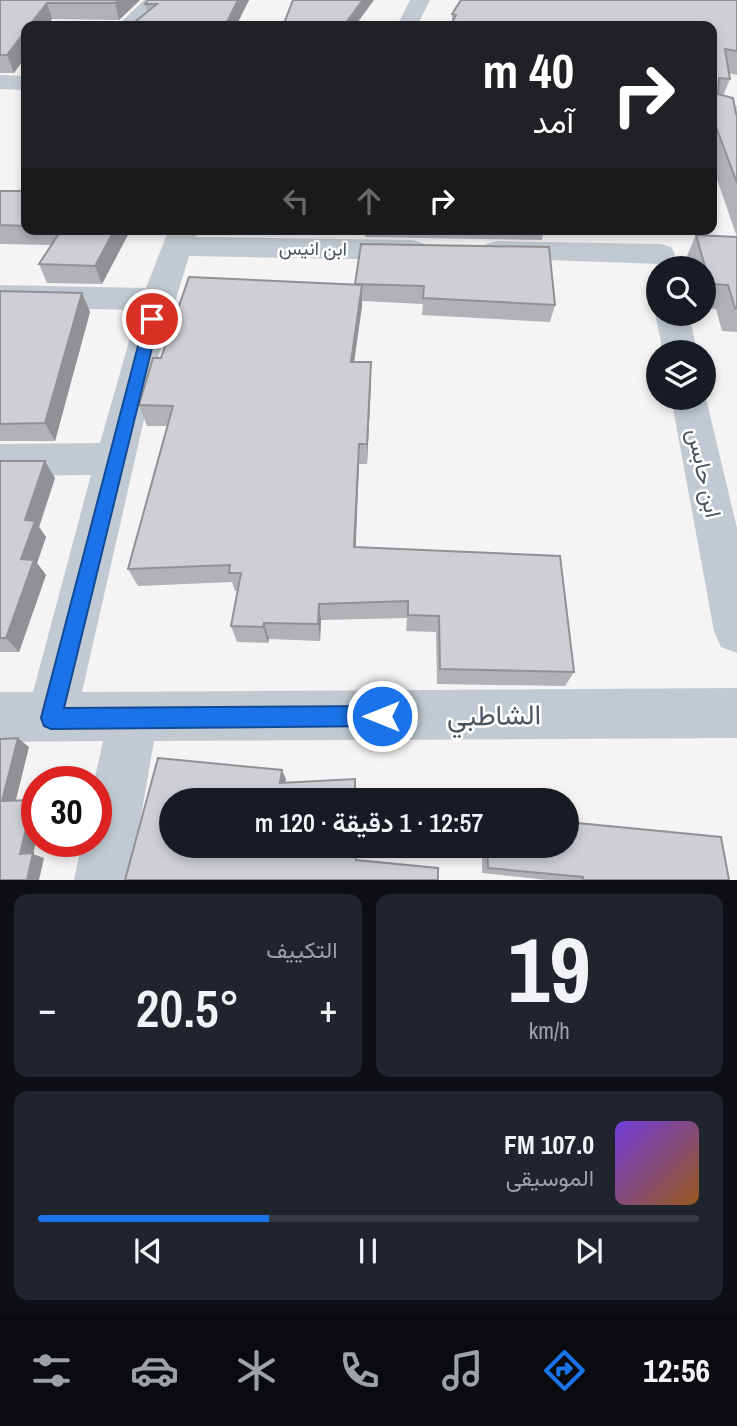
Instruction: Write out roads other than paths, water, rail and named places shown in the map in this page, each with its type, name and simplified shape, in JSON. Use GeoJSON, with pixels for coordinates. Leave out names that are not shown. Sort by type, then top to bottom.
{"type":"FeatureCollection","features":[{"type":"Feature","properties":{"kind":"street"},"geometry":{"type":"LineString","coordinates":[[133,21],[156,0]]}},
{"type":"Feature","properties":{"kind":"street"},"geometry":{"type":"LineString","coordinates":[[410,21],[420,0]]}},
{"type":"Feature","properties":{"kind":"street"},"geometry":{"type":"LineString","coordinates":[[0,82],[21,83]]}},
{"type":"Feature","properties":{"kind":"street"},"geometry":{"type":"LineString","coordinates":[[717,111],[737,113]]}},
{"type":"Feature","properties":{"kind":"street"},"geometry":{"type":"LineString","coordinates":[[51,718],[158,299],[180,238]]}},
{"type":"Feature","properties":{"kind":"street","name":"ابن انيس"},"geometry":{"type":"LineString","coordinates":[[180,238],[453,250],[659,250]]}},
{"type":"Feature","properties":{"kind":"street"},"geometry":{"type":"LineString","coordinates":[[0,296],[158,299]]}},
{"type":"Feature","properties":{"kind":"street","name":"ابن حابس"},"geometry":{"type":"LineString","coordinates":[[692,410],[737,631]]}},
{"type":"Feature","properties":{"kind":"street"},"geometry":{"type":"LineString","coordinates":[[0,460],[115,459]]}},
{"type":"Feature","properties":{"kind":"street","name":"الشاطبي"},"geometry":{"type":"LineString","coordinates":[[0,717],[133,719],[737,713]]}},
{"type":"Feature","properties":{"kind":"street"},"geometry":{"type":"LineString","coordinates":[[102,880],[133,719]]}}]}
